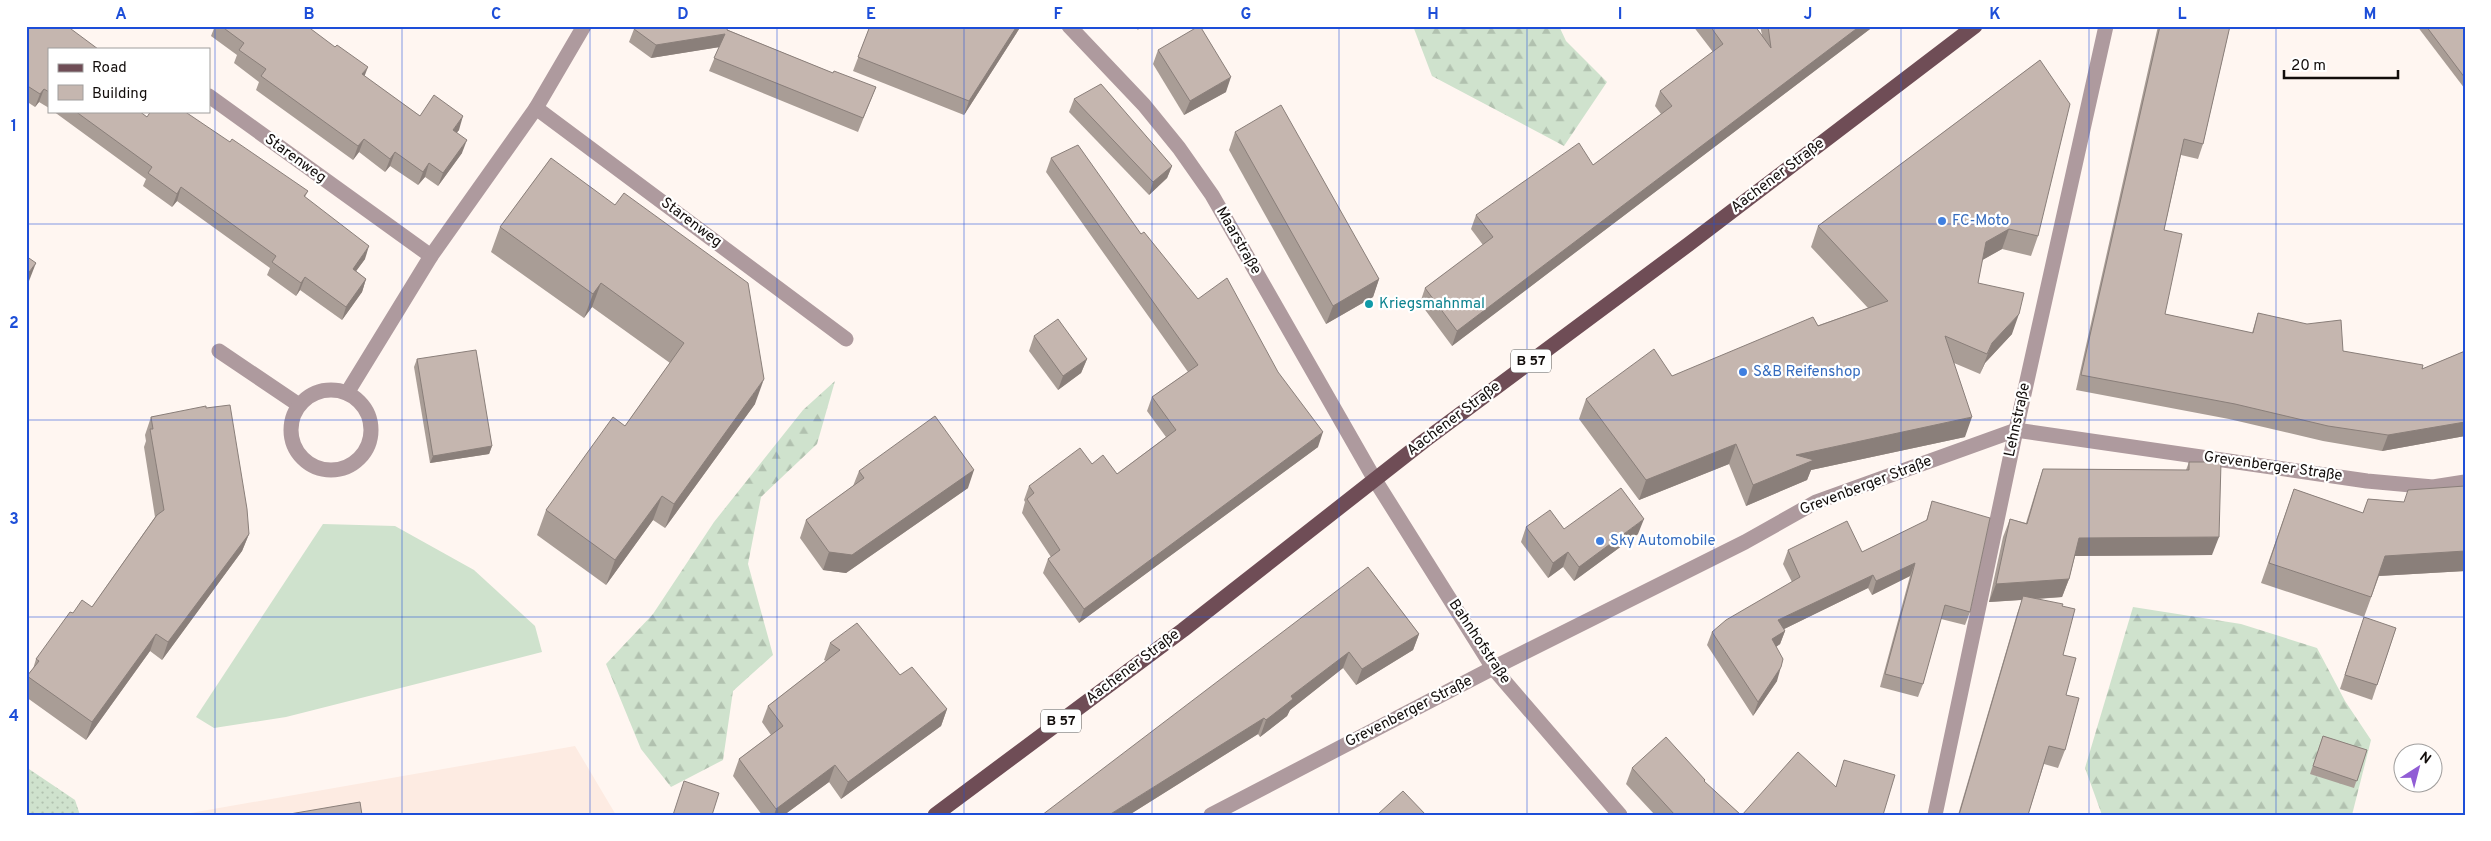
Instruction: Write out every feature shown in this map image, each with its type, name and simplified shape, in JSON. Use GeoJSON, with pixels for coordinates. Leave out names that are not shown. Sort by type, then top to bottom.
{"type":"FeatureCollection","features":[{"type":"Feature","properties":{"kind":"main road","name":"Aachener Straße"},"geometry":{"type":"LineString","coordinates":[[935,815],[1182,630],[1375,480],[1974,26]]}},
{"type":"Feature","properties":{"kind":"street"},"geometry":{"type":"LineString","coordinates":[[347,394],[431,256],[536,108],[584,26]]}},
{"type":"Feature","properties":{"kind":"street","name":"Maarstraße"},"geometry":{"type":"LineString","coordinates":[[1069,26],[1144,105],[1179,148],[1212,195],[1375,480]]}},
{"type":"Feature","properties":{"kind":"street","name":"Lehnstraße"},"geometry":{"type":"LineString","coordinates":[[1935,815],[2016,430],[2106,26]]}},
{"type":"Feature","properties":{"kind":"street","name":"Starenweg"},"geometry":{"type":"LineString","coordinates":[[210,97],[431,256]]}},
{"type":"Feature","properties":{"kind":"street","name":"Starenweg"},"geometry":{"type":"LineString","coordinates":[[536,108],[846,339]]}},
{"type":"Feature","properties":{"kind":"street"},"geometry":{"type":"LineString","coordinates":[[219,351],[299,405]]}},
{"type":"Feature","properties":{"kind":"street"},"geometry":{"type":"LineString","coordinates":[[334,390],[347,394],[358,401],[366,411],[370,424],[370,438],[365,450],[356,461],[345,467],[324,469],[310,464],[300,456],[293,444],[290,431],[292,417],[299,405],[309,396],[321,391],[334,390]]}},
{"type":"Feature","properties":{"kind":"street","name":"Grevenberger Straße"},"geometry":{"type":"LineString","coordinates":[[1210,815],[1493,668],[1745,542],[1816,502],[2016,430],[2367,481],[2433,487],[2465,482]]}},
{"type":"Feature","properties":{"kind":"street","name":"Bahnhofstraße"},"geometry":{"type":"LineString","coordinates":[[1375,480],[1493,668],[1620,815]]}},
{"type":"Feature","properties":{"kind":"shaded area"},"geometry":{"type":"Polygon","coordinates":[[[575,746],[616,815],[179,815],[575,746]]]}},
{"type":"Feature","properties":{"kind":"green space"},"geometry":{"type":"Polygon","coordinates":[[[1413,26],[1559,26],[1566,41],[1607,82],[1564,146],[1432,76],[1413,26]]]}},
{"type":"Feature","properties":{"kind":"green space"},"geometry":{"type":"Polygon","coordinates":[[[835,381],[817,444],[761,497],[748,564],[773,655],[733,691],[723,760],[671,787],[641,749],[606,664],[653,614],[714,522],[803,410],[835,381]]]}},
{"type":"Feature","properties":{"kind":"green space"},"geometry":{"type":"Polygon","coordinates":[[[323,524],[395,526],[474,570],[535,626],[542,652],[286,717],[214,728],[196,717],[323,524]]]}},
{"type":"Feature","properties":{"kind":"green space"},"geometry":{"type":"Polygon","coordinates":[[[2133,607],[2241,624],[2317,648],[2345,701],[2371,740],[2352,815],[2102,815],[2085,768],[2133,607]]]}},
{"type":"Feature","properties":{"kind":"green space"},"geometry":{"type":"Polygon","coordinates":[[[26,767],[75,800],[80,815],[26,815],[26,767]]]}},
{"type":"Feature","properties":{"kind":"building"},"geometry":{"type":"Polygon","coordinates":[[[26,26],[67,26],[97,48],[48,48],[48,91],[44,89],[40,94],[26,85],[26,26]]]}},
{"type":"Feature","properties":{"kind":"building"},"geometry":{"type":"Polygon","coordinates":[[[221,26],[307,26],[335,47],[337,45],[368,67],[362,74],[420,116],[434,95],[463,116],[453,130],[467,140],[443,173],[429,163],[423,172],[395,152],[390,159],[364,139],[358,146],[261,76],[266,69],[239,50],[244,43],[221,26]]]}},
{"type":"Feature","properties":{"kind":"building"},"geometry":{"type":"Polygon","coordinates":[[[635,26],[728,26],[727,30],[833,73],[834,71],[876,87],[863,118],[714,58],[725,34],[656,45],[634,29],[635,26]]]}},
{"type":"Feature","properties":{"kind":"building"},"geometry":{"type":"Polygon","coordinates":[[[870,26],[1017,26],[969,101],[858,57],[870,26]]]}},
{"type":"Feature","properties":{"kind":"building"},"geometry":{"type":"Polygon","coordinates":[[[1199,26],[1231,77],[1190,101],[1158,50],[1199,26]]]}},
{"type":"Feature","properties":{"kind":"building"},"geometry":{"type":"Polygon","coordinates":[[[1710,26],[1755,26],[1771,48],[1768,26],[1860,26],[1457,331],[1425,288],[1493,237],[1476,215],[1579,143],[1593,165],[1672,106],[1660,91],[1723,44],[1710,26]]]}},
{"type":"Feature","properties":{"kind":"building"},"geometry":{"type":"Polygon","coordinates":[[[2160,26],[2230,26],[2203,144],[2184,139],[2164,230],[2182,234],[2165,314],[2253,333],[2258,313],[2307,324],[2341,320],[2343,351],[2423,365],[2422,369],[2465,351],[2465,422],[2388,435],[2328,426],[2235,404],[2081,375],[2160,26]]]}},
{"type":"Feature","properties":{"kind":"building"},"geometry":{"type":"Polygon","coordinates":[[[2426,26],[2465,26],[2465,78],[2426,26]]]}},
{"type":"Feature","properties":{"kind":"building"},"geometry":{"type":"Polygon","coordinates":[[[2040,60],[2070,104],[2038,236],[2009,229],[1986,242],[1978,283],[2024,293],[2019,314],[1992,343],[1987,354],[1945,336],[1972,417],[1796,455],[1814,460],[1753,485],[1736,444],[1646,480],[1586,399],[1654,349],[1672,376],[1813,317],[1818,326],[1888,301],[1818,226],[2040,60]]]}},
{"type":"Feature","properties":{"kind":"building"},"geometry":{"type":"Polygon","coordinates":[[[1101,84],[1172,166],[1153,182],[1074,99],[1101,84]]]}},
{"type":"Feature","properties":{"kind":"building"},"geometry":{"type":"Polygon","coordinates":[[[1281,105],[1379,279],[1333,306],[1235,132],[1281,105]]]}},
{"type":"Feature","properties":{"kind":"building"},"geometry":{"type":"Polygon","coordinates":[[[76,112],[140,112],[147,117],[150,112],[185,112],[230,142],[232,139],[308,191],[304,196],[369,246],[353,269],[366,279],[346,307],[305,277],[301,283],[272,262],[276,256],[181,187],[177,194],[148,173],[152,167],[76,112]]]}},
{"type":"Feature","properties":{"kind":"building"},"geometry":{"type":"Polygon","coordinates":[[[1078,145],[1141,234],[1144,232],[1198,299],[1227,278],[1278,372],[1323,432],[1084,609],[1048,559],[1060,550],[1027,499],[1034,493],[1029,486],[1080,448],[1092,464],[1103,455],[1117,474],[1176,430],[1152,397],[1198,365],[1051,158],[1078,145]]]}},
{"type":"Feature","properties":{"kind":"building"},"geometry":{"type":"Polygon","coordinates":[[[551,158],[615,205],[624,193],[748,283],[764,379],[674,504],[662,496],[615,560],[546,510],[613,417],[625,426],[684,343],[601,283],[593,294],[500,227],[551,158]]]}},
{"type":"Feature","properties":{"kind":"building"},"geometry":{"type":"Polygon","coordinates":[[[26,256],[36,263],[26,276],[26,256]]]}},
{"type":"Feature","properties":{"kind":"building"},"geometry":{"type":"Polygon","coordinates":[[[1058,319],[1087,359],[1063,376],[1034,336],[1058,319]]]}},
{"type":"Feature","properties":{"kind":"building"},"geometry":{"type":"Polygon","coordinates":[[[476,350],[492,446],[433,456],[417,359],[476,350]]]}},
{"type":"Feature","properties":{"kind":"building"},"geometry":{"type":"Polygon","coordinates":[[[230,405],[247,509],[249,534],[168,642],[156,634],[92,722],[27,676],[39,661],[36,659],[70,612],[73,613],[82,600],[92,607],[157,515],[164,510],[150,429],[153,429],[151,417],[206,406],[206,408],[230,405]]]}},
{"type":"Feature","properties":{"kind":"building"},"geometry":{"type":"Polygon","coordinates":[[[935,416],[974,470],[852,555],[829,552],[806,520],[864,478],[859,471],[935,416]]]}},
{"type":"Feature","properties":{"kind":"building"},"geometry":{"type":"Polygon","coordinates":[[[2189,462],[2221,462],[2219,537],[2079,538],[2069,579],[1996,584],[2010,519],[2027,524],[2043,469],[2189,470],[2189,462]]]}},
{"type":"Feature","properties":{"kind":"building"},"geometry":{"type":"Polygon","coordinates":[[[2465,486],[2465,551],[2385,556],[2371,597],[2269,563],[2294,489],[2363,513],[2368,499],[2404,502],[2408,490],[2465,486]]]}},
{"type":"Feature","properties":{"kind":"building","name":"Sky Automobile"},"geometry":{"type":"Polygon","coordinates":[[[1621,488],[1644,519],[1579,567],[1568,552],[1553,563],[1526,527],[1550,510],[1564,529],[1621,488]]]}},
{"type":"Feature","properties":{"kind":"building"},"geometry":{"type":"Polygon","coordinates":[[[1932,501],[1990,518],[1970,612],[1945,605],[1923,684],[1885,674],[1915,563],[1876,581],[1873,575],[1778,620],[1785,631],[1772,639],[1783,659],[1781,667],[1758,702],[1712,632],[1726,620],[1800,577],[1788,550],[1847,521],[1862,552],[1927,520],[1932,501]]]}},
{"type":"Feature","properties":{"kind":"building"},"geometry":{"type":"Polygon","coordinates":[[[1368,567],[1419,634],[1362,669],[1349,652],[1291,696],[1293,699],[1266,720],[1264,718],[1109,815],[1042,815],[1368,567]]]}},
{"type":"Feature","properties":{"kind":"building"},"geometry":{"type":"Polygon","coordinates":[[[2023,596],[2063,604],[2062,606],[2075,609],[2063,655],[2076,658],[2066,695],[2079,698],[2065,750],[2049,746],[2028,815],[1959,815],[2023,596]]]}},
{"type":"Feature","properties":{"kind":"building"},"geometry":{"type":"Polygon","coordinates":[[[2364,617],[2396,628],[2377,685],[2345,675],[2364,617]]]}},
{"type":"Feature","properties":{"kind":"building"},"geometry":{"type":"Polygon","coordinates":[[[857,623],[900,675],[912,667],[947,709],[848,782],[835,765],[776,809],[739,759],[783,726],[768,706],[840,650],[830,643],[857,623]]]}},
{"type":"Feature","properties":{"kind":"building"},"geometry":{"type":"Polygon","coordinates":[[[2323,736],[2367,750],[2357,781],[2313,766],[2323,736]]]}},
{"type":"Feature","properties":{"kind":"building"},"geometry":{"type":"Polygon","coordinates":[[[1666,737],[1704,781],[1741,815],[1675,815],[1632,768],[1666,737]]]}},
{"type":"Feature","properties":{"kind":"building"},"geometry":{"type":"Polygon","coordinates":[[[1798,752],[1836,787],[1844,760],[1895,775],[1883,815],[1742,815],[1798,752]]]}},
{"type":"Feature","properties":{"kind":"building"},"geometry":{"type":"Polygon","coordinates":[[[684,781],[719,793],[712,815],[673,815],[684,781]]]}},
{"type":"Feature","properties":{"kind":"building"},"geometry":{"type":"Polygon","coordinates":[[[1403,791],[1426,815],[1377,815],[1403,791]]]}},
{"type":"Feature","properties":{"kind":"building"},"geometry":{"type":"Polygon","coordinates":[[[360,802],[362,815],[284,815],[360,802]]]}},
{"type":"Feature","properties":{"kind":"place","name":"FC-Moto"},"geometry":{"type":"Point","coordinates":[1942,221]}},
{"type":"Feature","properties":{"kind":"place","name":"Kriegsmahnmal"},"geometry":{"type":"Point","coordinates":[1369,304]}},
{"type":"Feature","properties":{"kind":"place","name":"S&B Reifenshop"},"geometry":{"type":"Point","coordinates":[1743,372]}},
{"type":"Feature","properties":{"kind":"place","name":"Sky Automobile"},"geometry":{"type":"Point","coordinates":[1600,541]}}]}
